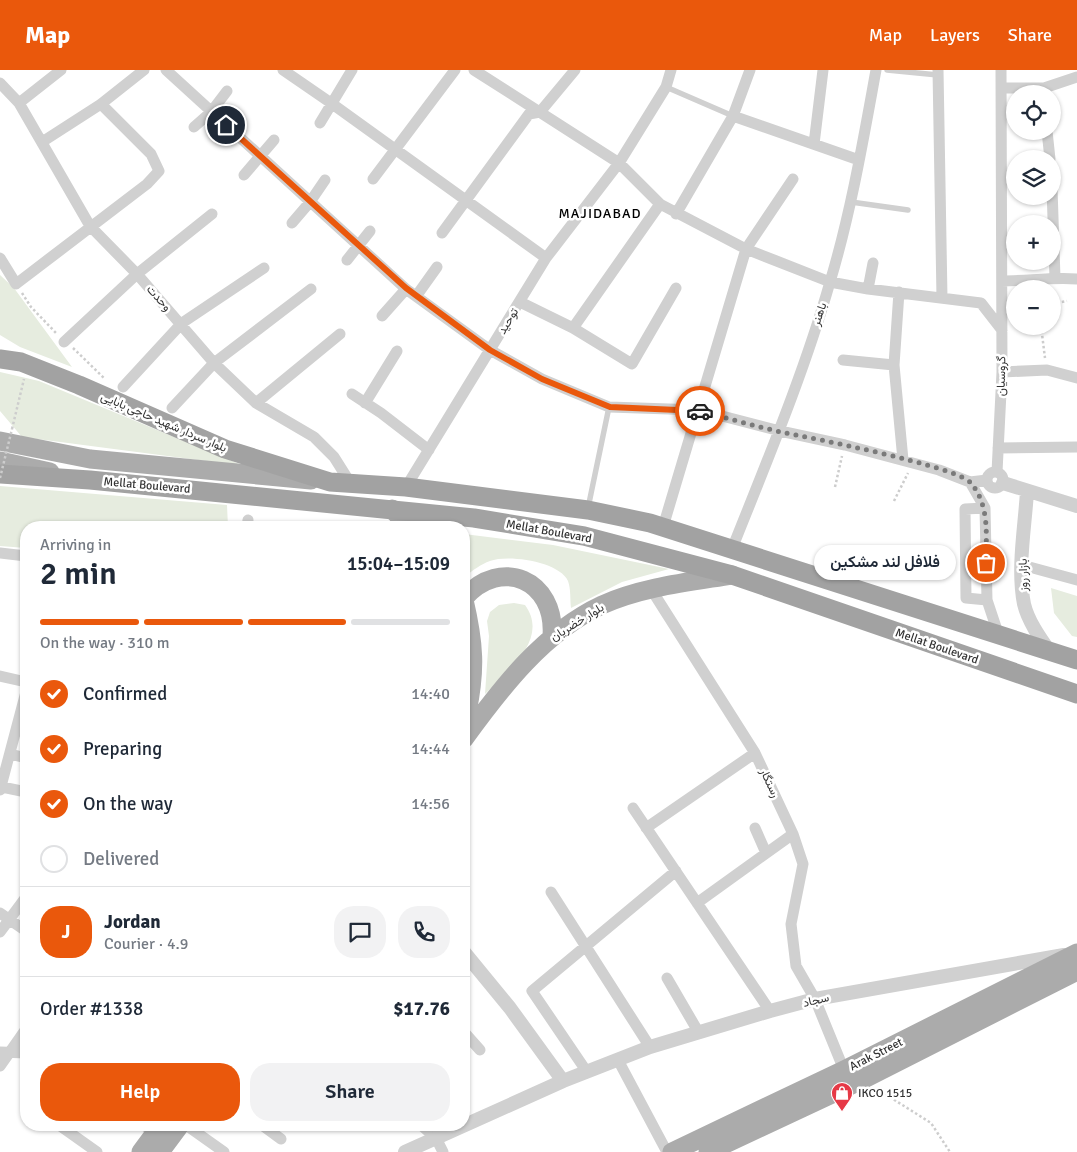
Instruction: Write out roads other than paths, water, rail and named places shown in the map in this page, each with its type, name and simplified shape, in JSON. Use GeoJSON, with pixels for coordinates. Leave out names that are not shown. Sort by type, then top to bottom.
{"type":"FeatureCollection","features":[{"type":"Feature","properties":{"kind":"highway","name":"بلوار سردار شهید حاجی بابایی"},"geometry":{"type":"LineString","coordinates":[[0,358],[27,365],[225,448],[330,482]]}},
{"type":"Feature","properties":{"kind":"highway"},"geometry":{"type":"LineString","coordinates":[[0,474],[90,480]]}},
{"type":"Feature","properties":{"kind":"highway","name":"Mellat Boulevard"},"geometry":{"type":"LineString","coordinates":[[90,480],[474,518],[584,536],[732,574],[1077,694]]}},
{"type":"Feature","properties":{"kind":"highway","name":"Mellat Boulevard"},"geometry":{"type":"LineString","coordinates":[[330,482],[406,487],[588,510],[663,528],[732,549],[1077,660]]}},
{"type":"Feature","properties":{"kind":"main road","name":"Mellat Boulevard"},"geometry":{"type":"LineString","coordinates":[[6,435],[90,459],[330,482]]}},
{"type":"Feature","properties":{"kind":"main road","name":"Mellat Boulevard"},"geometry":{"type":"LineString","coordinates":[[0,461],[90,480]]}},
{"type":"Feature","properties":{"kind":"main road"},"geometry":{"type":"LineString","coordinates":[[392,509],[403,521]]}},
{"type":"Feature","properties":{"kind":"main road","name":"بلوار خضریان"},"geometry":{"type":"LineString","coordinates":[[470,731],[519,670],[552,636],[602,605],[651,589],[732,574]]}},
{"type":"Feature","properties":{"kind":"main road"},"geometry":{"type":"LineString","coordinates":[[470,592],[474,587],[487,580],[501,576],[523,580],[542,593],[550,606],[553,621],[552,636]]}},
{"type":"Feature","properties":{"kind":"main road"},"geometry":{"type":"LineString","coordinates":[[470,626],[473,639],[470,655]]}},
{"type":"Feature","properties":{"kind":"main road"},"geometry":{"type":"LineString","coordinates":[[470,664],[474,681],[470,695]]}},
{"type":"Feature","properties":{"kind":"main road","name":"Arak Street"},"geometry":{"type":"LineString","coordinates":[[708,1152],[1077,953]]}},
{"type":"Feature","properties":{"kind":"main road","name":"Arak Street"},"geometry":{"type":"LineString","coordinates":[[672,1152],[852,1075],[1077,971]]}},
{"type":"Feature","properties":{"kind":"main road"},"geometry":{"type":"LineString","coordinates":[[141,1152],[152,1131]]}},
{"type":"Feature","properties":{"kind":"main road"},"geometry":{"type":"LineString","coordinates":[[160,1152],[176,1131]]}},
{"type":"Feature","properties":{"kind":"street"},"geometry":{"type":"LineString","coordinates":[[19,103],[61,70]]}},
{"type":"Feature","properties":{"kind":"street"},"geometry":{"type":"LineString","coordinates":[[42,142],[101,104],[144,70]]}},
{"type":"Feature","properties":{"kind":"street"},"geometry":{"type":"LineString","coordinates":[[166,70],[406,288],[490,350],[542,379],[610,407],[699,410],[908,461],[970,482],[987,480],[992,488],[996,488],[1000,478],[1028,491],[1077,506]]}},
{"type":"Feature","properties":{"kind":"street"},"geometry":{"type":"LineString","coordinates":[[282,70],[332,102],[546,258]]}},
{"type":"Feature","properties":{"kind":"street"},"geometry":{"type":"LineString","coordinates":[[320,124],[352,70]]}},
{"type":"Feature","properties":{"kind":"street"},"geometry":{"type":"LineString","coordinates":[[373,179],[397,150],[455,70]]}},
{"type":"Feature","properties":{"kind":"street"},"geometry":{"type":"LineString","coordinates":[[474,70],[619,162],[660,204],[746,249],[830,282],[868,289],[981,303],[1002,330]]}},
{"type":"Feature","properties":{"kind":"street"},"geometry":{"type":"LineString","coordinates":[[496,83],[499,70]]}},
{"type":"Feature","properties":{"kind":"street"},"geometry":{"type":"LineString","coordinates":[[442,232],[529,114],[540,112],[576,70]]}},
{"type":"Feature","properties":{"kind":"street","name":"توحید"},"geometry":{"type":"LineString","coordinates":[[406,487],[546,258],[619,162],[666,87],[671,70]]}},
{"type":"Feature","properties":{"kind":"street"},"geometry":{"type":"LineString","coordinates":[[676,214],[733,116],[750,70]]}},
{"type":"Feature","properties":{"kind":"street"},"geometry":{"type":"LineString","coordinates":[[814,144],[823,70]]}},
{"type":"Feature","properties":{"kind":"street","name":"باهنر"},"geometry":{"type":"LineString","coordinates":[[732,549],[780,431],[830,282],[851,202],[876,70]]}},
{"type":"Feature","properties":{"kind":"street","name":"گروسیان"},"geometry":{"type":"LineString","coordinates":[[1000,478],[998,448],[1002,372],[1001,70]]}},
{"type":"Feature","properties":{"kind":"street"},"geometry":{"type":"LineString","coordinates":[[938,73],[942,298]]}},
{"type":"Feature","properties":{"kind":"street"},"geometry":{"type":"LineString","coordinates":[[1059,85],[1077,78]]}},
{"type":"Feature","properties":{"kind":"street","name":"وحدت"},"geometry":{"type":"LineString","coordinates":[[0,83],[19,103],[90,226],[182,323],[214,364],[256,403],[314,437],[334,457],[351,484]]}},
{"type":"Feature","properties":{"kind":"street"},"geometry":{"type":"LineString","coordinates":[[1001,88],[1006,88]]}},
{"type":"Feature","properties":{"kind":"street"},"geometry":{"type":"LineString","coordinates":[[194,127],[211,112],[227,90]]}},
{"type":"Feature","properties":{"kind":"street"},"geometry":{"type":"LineString","coordinates":[[0,258],[16,284],[147,184],[159,171],[151,154],[101,104]]}},
{"type":"Feature","properties":{"kind":"street"},"geometry":{"type":"LineString","coordinates":[[733,116],[859,160]]}},
{"type":"Feature","properties":{"kind":"street"},"geometry":{"type":"LineString","coordinates":[[244,175],[274,140]]}},
{"type":"Feature","properties":{"kind":"street"},"geometry":{"type":"LineString","coordinates":[[663,528],[746,249],[793,179]]}},
{"type":"Feature","properties":{"kind":"street"},"geometry":{"type":"LineString","coordinates":[[292,222],[310,202],[325,180]]}},
{"type":"Feature","properties":{"kind":"street"},"geometry":{"type":"LineString","coordinates":[[572,328],[660,204]]}},
{"type":"Feature","properties":{"kind":"street"},"geometry":{"type":"LineString","coordinates":[[1053,205],[1055,278]]}},
{"type":"Feature","properties":{"kind":"street"},"geometry":{"type":"LineString","coordinates":[[64,342],[137,274],[212,214]]}},
{"type":"Feature","properties":{"kind":"street"},"geometry":{"type":"LineString","coordinates":[[346,260],[370,231]]}},
{"type":"Feature","properties":{"kind":"street"},"geometry":{"type":"LineString","coordinates":[[868,289],[873,263]]}},
{"type":"Feature","properties":{"kind":"street"},"geometry":{"type":"LineString","coordinates":[[417,295],[437,267]]}},
{"type":"Feature","properties":{"kind":"street"},"geometry":{"type":"LineString","coordinates":[[123,387],[182,323],[264,268]]}},
{"type":"Feature","properties":{"kind":"street"},"geometry":{"type":"LineString","coordinates":[[1002,281],[1037,282],[1055,278],[1077,278]]}},
{"type":"Feature","properties":{"kind":"street"},"geometry":{"type":"LineString","coordinates":[[382,316],[406,288]]}},
{"type":"Feature","properties":{"kind":"street"},"geometry":{"type":"LineString","coordinates":[[520,302],[572,328],[632,364],[676,288]]}},
{"type":"Feature","properties":{"kind":"street"},"geometry":{"type":"LineString","coordinates":[[172,408],[214,364],[311,289]]}},
{"type":"Feature","properties":{"kind":"street"},"geometry":{"type":"LineString","coordinates":[[899,292],[894,365],[908,461]]}},
{"type":"Feature","properties":{"kind":"street"},"geometry":{"type":"LineString","coordinates":[[256,403],[340,334]]}},
{"type":"Feature","properties":{"kind":"street"},"geometry":{"type":"LineString","coordinates":[[365,402],[397,351]]}},
{"type":"Feature","properties":{"kind":"street"},"geometry":{"type":"LineString","coordinates":[[843,360],[894,365]]}},
{"type":"Feature","properties":{"kind":"street"},"geometry":{"type":"LineString","coordinates":[[1002,372],[1047,370],[1077,378]]}},
{"type":"Feature","properties":{"kind":"street"},"geometry":{"type":"LineString","coordinates":[[352,394],[429,450]]}},
{"type":"Feature","properties":{"kind":"street"},"geometry":{"type":"LineString","coordinates":[[998,448],[1077,447]]}},
{"type":"Feature","properties":{"kind":"street"},"geometry":{"type":"LineString","coordinates":[[970,482],[985,508],[987,600],[999,636]]}},
{"type":"Feature","properties":{"kind":"street","name":"بازار روز"},"geometry":{"type":"LineString","coordinates":[[1028,491],[1022,565],[1024,605],[1035,629],[1050,652]]}},
{"type":"Feature","properties":{"kind":"street"},"geometry":{"type":"LineString","coordinates":[[985,508],[965,509],[966,598],[987,600]]}},
{"type":"Feature","properties":{"kind":"street"},"geometry":{"type":"LineString","coordinates":[[0,553],[20,555]]}},
{"type":"Feature","properties":{"kind":"street"},"geometry":{"type":"LineString","coordinates":[[1022,565],[1077,580]]}},
{"type":"Feature","properties":{"kind":"street","name":"رستگار"},"geometry":{"type":"LineString","coordinates":[[651,589],[756,753],[793,834],[803,864],[792,924],[796,966],[815,999],[852,1075]]}},
{"type":"Feature","properties":{"kind":"street"},"geometry":{"type":"LineString","coordinates":[[0,676],[20,681]]}},
{"type":"Feature","properties":{"kind":"street"},"geometry":{"type":"LineString","coordinates":[[20,728],[10,754],[1,789],[20,791]]}},
{"type":"Feature","properties":{"kind":"street"},"geometry":{"type":"LineString","coordinates":[[646,828],[756,753]]}},
{"type":"Feature","properties":{"kind":"street"},"geometry":{"type":"LineString","coordinates":[[10,754],[20,756]]}},
{"type":"Feature","properties":{"kind":"street"},"geometry":{"type":"LineString","coordinates":[[633,808],[770,1011]]}},
{"type":"Feature","properties":{"kind":"street"},"geometry":{"type":"LineString","coordinates":[[755,828],[766,854]]}},
{"type":"Feature","properties":{"kind":"street"},"geometry":{"type":"LineString","coordinates":[[697,903],[793,834]]}},
{"type":"Feature","properties":{"kind":"street"},"geometry":{"type":"LineString","coordinates":[[587,1072],[532,991],[676,871]]}},
{"type":"Feature","properties":{"kind":"street"},"geometry":{"type":"LineString","coordinates":[[551,892],[650,1047]]}},
{"type":"Feature","properties":{"kind":"street"},"geometry":{"type":"LineString","coordinates":[[0,932],[20,906]]}},
{"type":"Feature","properties":{"kind":"street"},"geometry":{"type":"LineString","coordinates":[[0,913],[20,927]]}},
{"type":"Feature","properties":{"kind":"street","name":"سجاد"},"geometry":{"type":"LineString","coordinates":[[470,1123],[563,1081],[650,1047],[770,1011],[815,999],[1077,953]]}},
{"type":"Feature","properties":{"kind":"street"},"geometry":{"type":"LineString","coordinates":[[470,959],[510,1008],[563,1081]]}},
{"type":"Feature","properties":{"kind":"street"},"geometry":{"type":"LineString","coordinates":[[667,978],[699,1032]]}},
{"type":"Feature","properties":{"kind":"street"},"geometry":{"type":"LineString","coordinates":[[0,1066],[5,1052],[20,1036]]}},
{"type":"Feature","properties":{"kind":"street"},"geometry":{"type":"LineString","coordinates":[[470,1039],[480,1050]]}},
{"type":"Feature","properties":{"kind":"street"},"geometry":{"type":"LineString","coordinates":[[5,1052],[20,1053]]}},
{"type":"Feature","properties":{"kind":"street"},"geometry":{"type":"LineString","coordinates":[[618,1060],[667,1152]]}},
{"type":"Feature","properties":{"kind":"street"},"geometry":{"type":"LineString","coordinates":[[67,1131],[97,1152]]}},
{"type":"Feature","properties":{"kind":"street"},"geometry":{"type":"LineString","coordinates":[[194,1131],[224,1152]]}},
{"type":"Feature","properties":{"kind":"street"},"geometry":{"type":"LineString","coordinates":[[270,1131],[281,1140]]}},
{"type":"Feature","properties":{"kind":"street"},"geometry":{"type":"LineString","coordinates":[[428,1131],[436,1138],[443,1152]]}},
{"type":"Feature","properties":{"kind":"street","name":"سجاد"},"geometry":{"type":"LineString","coordinates":[[406,1152],[452,1131]]}},
{"type":"Feature","properties":{"kind":"lane"},"geometry":{"type":"LineString","coordinates":[[887,70],[938,73]]}},
{"type":"Feature","properties":{"kind":"lane"},"geometry":{"type":"LineString","coordinates":[[666,87],[733,116]]}},
{"type":"Feature","properties":{"kind":"lane"},"geometry":{"type":"LineString","coordinates":[[851,202],[908,210]]}},
{"type":"Feature","properties":{"kind":"lane"},"geometry":{"type":"LineString","coordinates":[[588,510],[610,407]]}},
{"type":"Feature","properties":{"kind":"place","name":"فلافل لند مشکین"},"geometry":{"type":"Point","coordinates":[986,563]}},
{"type":"Feature","properties":{"kind":"place","name":"IKCO 1515"},"geometry":{"type":"Point","coordinates":[842,1112]}},
{"type":"Feature","properties":{"kind":"district","name":"MAJIDABAD"},"geometry":{"type":"Point","coordinates":[600,213]}}]}
